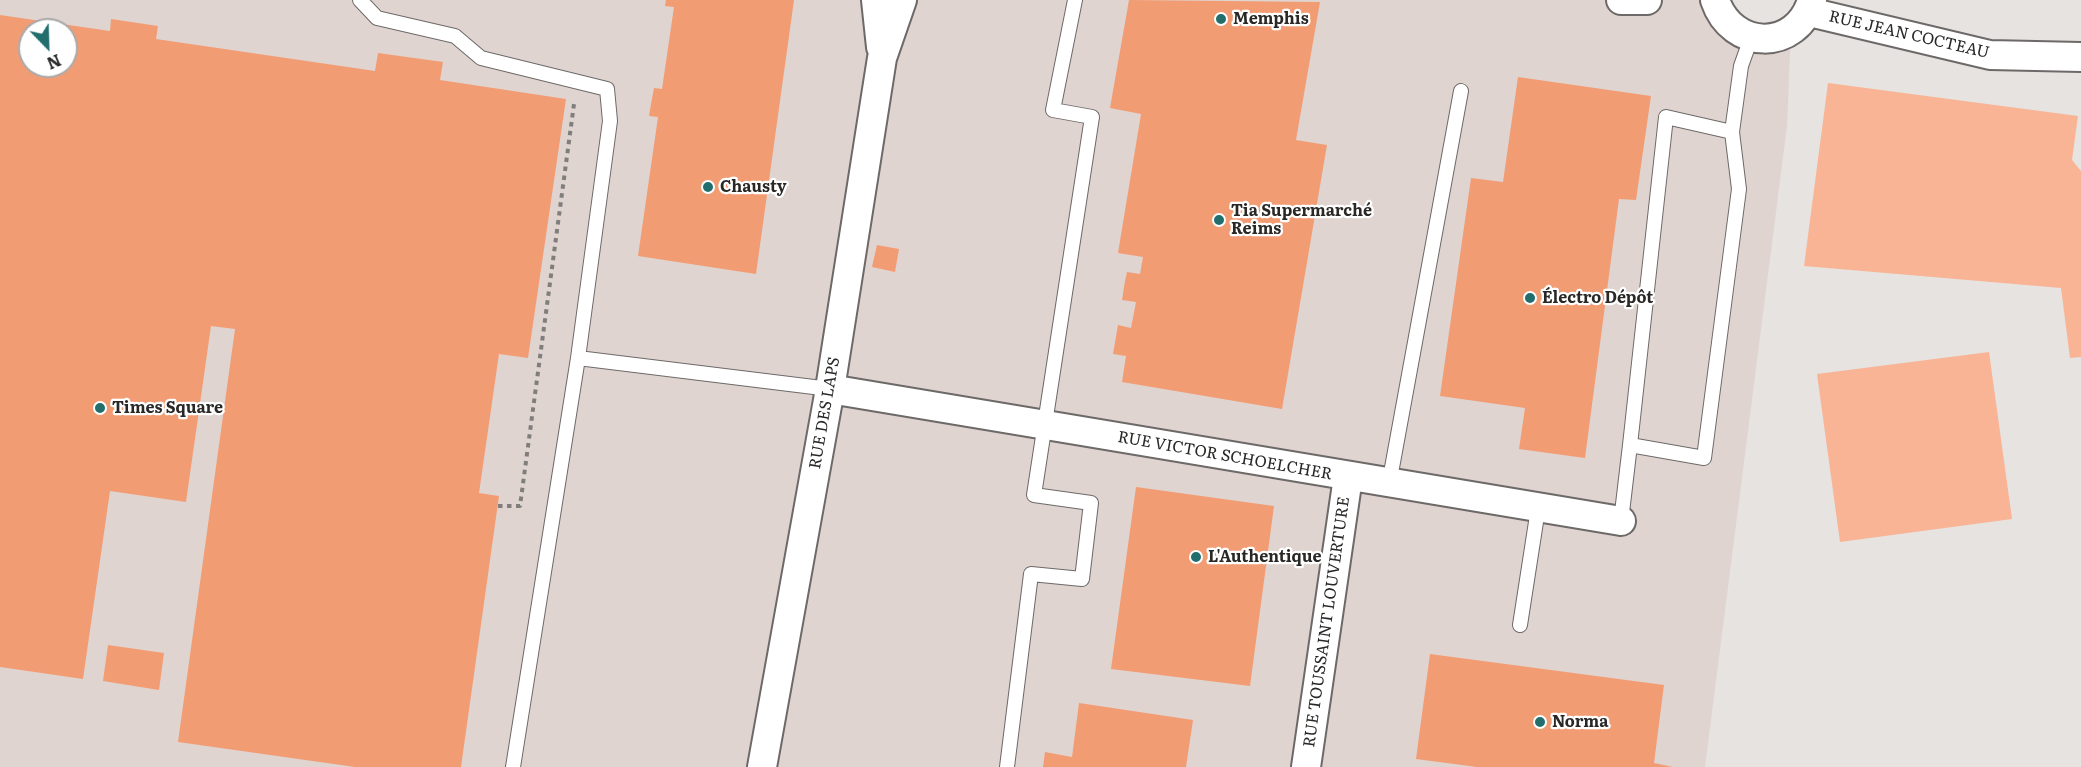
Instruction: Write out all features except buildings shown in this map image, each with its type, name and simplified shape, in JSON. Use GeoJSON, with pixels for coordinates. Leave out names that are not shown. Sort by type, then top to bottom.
{"type":"FeatureCollection","features":[{"type":"Feature","properties":{"kind":"street","name":"RUE DES LAPS"},"geometry":{"type":"LineString","coordinates":[[876,0],[882,58]]}},
{"type":"Feature","properties":{"kind":"street","name":"RUE DES LAPS"},"geometry":{"type":"LineString","coordinates":[[762,767],[830,389],[882,58],[902,0]]}},
{"type":"Feature","properties":{"kind":"street"},"geometry":{"type":"LineString","coordinates":[[1621,0],[1647,0]]}},
{"type":"Feature","properties":{"kind":"street"},"geometry":{"type":"LineString","coordinates":[[1715,0],[1721,16],[1729,26],[1751,38],[1766,39],[1791,31],[1810,6]]}},
{"type":"Feature","properties":{"kind":"street","name":"RUE JEAN COCTEAU"},"geometry":{"type":"LineString","coordinates":[[1810,6],[1990,55],[2081,57]]}},
{"type":"Feature","properties":{"kind":"street","name":"RUE VICTOR SCHOELCHER"},"geometry":{"type":"LineString","coordinates":[[830,389],[1538,509],[1621,521]]}},
{"type":"Feature","properties":{"kind":"street","name":"RUE TOUSSAINT LOUVERTURE"},"geometry":{"type":"LineString","coordinates":[[1306,767],[1348,477]]}},
{"type":"Feature","properties":{"kind":"lane"},"geometry":{"type":"LineString","coordinates":[[360,0],[376,18],[455,36],[481,58],[607,89],[610,121],[578,358],[513,767]]}},
{"type":"Feature","properties":{"kind":"lane"},"geometry":{"type":"LineString","coordinates":[[1007,767],[1031,574],[1082,579],[1091,503],[1034,495],[1092,117],[1053,110],[1075,0]]}},
{"type":"Feature","properties":{"kind":"lane"},"geometry":{"type":"LineString","coordinates":[[1630,445],[1704,458],[1739,189],[1732,132],[1741,66],[1751,38]]}},
{"type":"Feature","properties":{"kind":"lane"},"geometry":{"type":"LineString","coordinates":[[1389,484],[1461,91]]}},
{"type":"Feature","properties":{"kind":"lane"},"geometry":{"type":"LineString","coordinates":[[1621,521],[1666,117],[1732,132]]}},
{"type":"Feature","properties":{"kind":"lane"},"geometry":{"type":"LineString","coordinates":[[578,358],[830,389]]}},
{"type":"Feature","properties":{"kind":"lane"},"geometry":{"type":"LineString","coordinates":[[1520,625],[1538,509]]}},
{"type":"Feature","properties":{"kind":"path"},"geometry":{"type":"LineString","coordinates":[[498,506],[520,506],[578,82]]}},
{"type":"Feature","properties":{"kind":"shaded area"},"geometry":{"type":"Polygon","coordinates":[[[0,0],[1715,0],[1721,16],[1791,31],[1787,126],[1705,767],[0,767],[0,0]]]}},
{"type":"Feature","properties":{"kind":"shaded area"},"geometry":{"type":"Polygon","coordinates":[[[1828,83],[2078,116],[2072,160],[2081,171],[2081,357],[2070,358],[2061,288],[1804,266],[1828,83]]]}},
{"type":"Feature","properties":{"kind":"shaded area"},"geometry":{"type":"Polygon","coordinates":[[[1989,352],[2012,519],[1840,542],[1817,374],[1989,352]]]}},
{"type":"Feature","properties":{"kind":"place","name":"Memphis"},"geometry":{"type":"Point","coordinates":[1221,19]}},
{"type":"Feature","properties":{"kind":"place","name":"Chausty"},"geometry":{"type":"Point","coordinates":[708,187]}},
{"type":"Feature","properties":{"kind":"place","name":"Tia Supermarché Reims"},"geometry":{"type":"Point","coordinates":[1219,220]}},
{"type":"Feature","properties":{"kind":"place","name":"Électro Dépôt"},"geometry":{"type":"Point","coordinates":[1530,298]}},
{"type":"Feature","properties":{"kind":"place","name":"Times Square"},"geometry":{"type":"Point","coordinates":[100,408]}},
{"type":"Feature","properties":{"kind":"place","name":"L'Authentique"},"geometry":{"type":"Point","coordinates":[1196,557]}},
{"type":"Feature","properties":{"kind":"place","name":"Norma"},"geometry":{"type":"Point","coordinates":[1540,722]}}]}
